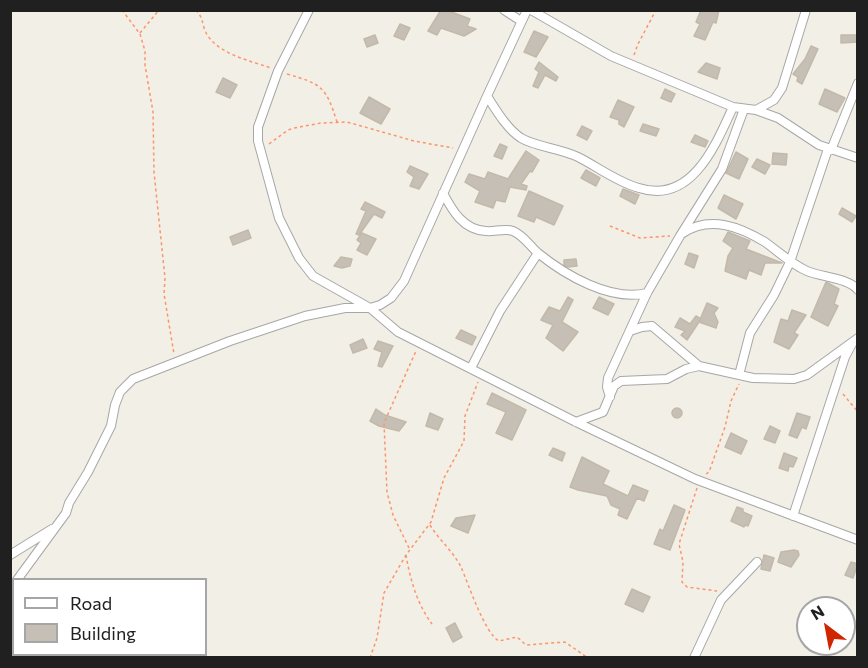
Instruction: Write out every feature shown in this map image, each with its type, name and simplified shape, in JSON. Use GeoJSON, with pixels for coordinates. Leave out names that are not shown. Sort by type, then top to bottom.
{"type":"FeatureCollection","features":[{"type":"Feature","properties":{"kind":"street"},"geometry":{"type":"LineString","coordinates":[[309,10],[278,71],[258,127],[261,149],[279,218],[299,258],[313,276],[370,308],[391,327],[419,343],[576,422],[699,480],[858,540]]}},
{"type":"Feature","properties":{"kind":"street"},"geometry":{"type":"LineString","coordinates":[[504,10],[521,21]]}},
{"type":"Feature","properties":{"kind":"street"},"geometry":{"type":"LineString","coordinates":[[18,578],[66,513],[69,503],[88,472],[111,426],[120,392],[133,379],[230,341],[305,316],[345,308],[370,308],[391,298],[405,281],[521,21],[529,10],[590,45],[631,65],[733,107],[756,110],[778,118],[819,145],[858,158]]}},
{"type":"Feature","properties":{"kind":"street"},"geometry":{"type":"LineString","coordinates":[[756,110],[774,100],[782,88],[806,10]]}},
{"type":"Feature","properties":{"kind":"street"},"geometry":{"type":"LineString","coordinates":[[741,376],[750,333],[774,295],[790,262],[830,150],[858,83]]}},
{"type":"Feature","properties":{"kind":"street"},"geometry":{"type":"LineString","coordinates":[[487,96],[497,112],[521,138],[560,148],[638,188],[660,191],[671,189],[702,167],[733,107]]}},
{"type":"Feature","properties":{"kind":"street"},"geometry":{"type":"LineString","coordinates":[[610,397],[607,381],[630,331],[680,236],[722,169],[744,109]]}},
{"type":"Feature","properties":{"kind":"street"},"geometry":{"type":"LineString","coordinates":[[443,193],[456,214],[472,228],[484,231],[510,230],[516,232],[538,253],[567,274],[585,283],[626,296],[648,293]]}},
{"type":"Feature","properties":{"kind":"street"},"geometry":{"type":"LineString","coordinates":[[680,236],[703,224],[716,223],[732,226],[765,242],[807,272],[852,284],[858,290]]}},
{"type":"Feature","properties":{"kind":"street"},"geometry":{"type":"LineString","coordinates":[[471,368],[500,311],[538,253]]}},
{"type":"Feature","properties":{"kind":"street"},"geometry":{"type":"LineString","coordinates":[[630,331],[652,326],[699,366]]}},
{"type":"Feature","properties":{"kind":"street"},"geometry":{"type":"LineString","coordinates":[[576,422],[601,414],[605,410],[614,386],[621,381],[668,379],[686,369],[699,366],[741,376],[770,379],[803,376],[856,339]]}},
{"type":"Feature","properties":{"kind":"street"},"geometry":{"type":"LineString","coordinates":[[793,516],[845,357],[856,339]]}},
{"type":"Feature","properties":{"kind":"street"},"geometry":{"type":"LineString","coordinates":[[10,555],[56,526]]}},
{"type":"Feature","properties":{"kind":"street"},"geometry":{"type":"LineString","coordinates":[[694,657],[721,600],[757,562]]}},
{"type":"Feature","properties":{"kind":"path"},"geometry":{"type":"LineString","coordinates":[[122,10],[140,34],[145,51],[145,65],[153,112],[154,172],[165,278],[164,294],[176,364]]}},
{"type":"Feature","properties":{"kind":"path"},"geometry":{"type":"LineString","coordinates":[[140,34],[159,10]]}},
{"type":"Feature","properties":{"kind":"path"},"geometry":{"type":"LineString","coordinates":[[196,10],[202,17],[204,29],[213,43],[228,52],[319,85],[328,97],[337,122]]}},
{"type":"Feature","properties":{"kind":"path"},"geometry":{"type":"LineString","coordinates":[[631,65],[638,44],[656,10]]}},
{"type":"Feature","properties":{"kind":"path"},"geometry":{"type":"LineString","coordinates":[[261,149],[278,139],[288,129],[337,122],[347,122],[414,141],[463,149]]}},
{"type":"Feature","properties":{"kind":"path"},"geometry":{"type":"LineString","coordinates":[[610,226],[640,238],[680,236]]}},
{"type":"Feature","properties":{"kind":"path"},"geometry":{"type":"LineString","coordinates":[[410,549],[393,515],[387,492],[384,423],[419,343]]}},
{"type":"Feature","properties":{"kind":"path"},"geometry":{"type":"LineString","coordinates":[[370,657],[377,638],[384,593],[406,555],[429,524],[444,478],[464,441],[465,416],[481,373]]}},
{"type":"Feature","properties":{"kind":"path"},"geometry":{"type":"LineString","coordinates":[[730,593],[687,587],[682,582],[683,562],[679,544],[699,480],[709,472],[741,376]]}},
{"type":"Feature","properties":{"kind":"path"},"geometry":{"type":"LineString","coordinates":[[836,384],[858,412]]}},
{"type":"Feature","properties":{"kind":"path"},"geometry":{"type":"LineString","coordinates":[[429,524],[460,565],[479,612],[494,638],[499,641],[517,637],[526,645],[565,642],[588,657]]}},
{"type":"Feature","properties":{"kind":"path"},"geometry":{"type":"LineString","coordinates":[[406,555],[416,593],[432,624]]}},
{"type":"Feature","properties":{"kind":"building"},"geometry":{"type":"Polygon","coordinates":[[[441,10],[470,19],[467,26],[476,29],[464,36],[441,28],[437,35],[428,31],[441,10]]]}},
{"type":"Feature","properties":{"kind":"building"},"geometry":{"type":"Polygon","coordinates":[[[701,10],[719,10],[716,23],[713,22],[705,40],[694,36],[700,24],[696,22],[701,10]]]}},
{"type":"Feature","properties":{"kind":"building"},"geometry":{"type":"Polygon","coordinates":[[[400,24],[410,28],[404,40],[394,36],[400,24]]]}},
{"type":"Feature","properties":{"kind":"building"},"geometry":{"type":"Polygon","coordinates":[[[534,31],[548,37],[536,57],[524,52],[534,31]]]}},
{"type":"Feature","properties":{"kind":"building"},"geometry":{"type":"Polygon","coordinates":[[[375,35],[378,43],[367,47],[364,39],[375,35]]]}},
{"type":"Feature","properties":{"kind":"building"},"geometry":{"type":"Polygon","coordinates":[[[841,35],[858,35],[858,42],[841,43],[841,35]]]}},
{"type":"Feature","properties":{"kind":"building"},"geometry":{"type":"Polygon","coordinates":[[[811,46],[818,49],[802,84],[793,74],[805,59],[811,46]]]}},
{"type":"Feature","properties":{"kind":"building"},"geometry":{"type":"Polygon","coordinates":[[[539,62],[558,77],[556,81],[545,75],[538,88],[533,86],[539,72],[535,69],[539,62]]]}},
{"type":"Feature","properties":{"kind":"building"},"geometry":{"type":"Polygon","coordinates":[[[706,63],[720,68],[717,79],[698,72],[706,63]]]}},
{"type":"Feature","properties":{"kind":"building"},"geometry":{"type":"Polygon","coordinates":[[[223,78],[237,85],[230,98],[216,92],[223,78]]]}},
{"type":"Feature","properties":{"kind":"building"},"geometry":{"type":"Polygon","coordinates":[[[665,89],[675,94],[671,102],[661,98],[665,89]]]}},
{"type":"Feature","properties":{"kind":"building"},"geometry":{"type":"Polygon","coordinates":[[[825,89],[845,98],[837,112],[819,104],[825,89]]]}},
{"type":"Feature","properties":{"kind":"building"},"geometry":{"type":"Polygon","coordinates":[[[369,97],[390,109],[381,124],[360,113],[369,97]]]}},
{"type":"Feature","properties":{"kind":"building"},"geometry":{"type":"Polygon","coordinates":[[[618,100],[634,107],[624,127],[619,124],[619,120],[610,117],[618,100]]]}},
{"type":"Feature","properties":{"kind":"building"},"geometry":{"type":"Polygon","coordinates":[[[643,124],[659,129],[656,136],[640,131],[643,124]]]}},
{"type":"Feature","properties":{"kind":"building"},"geometry":{"type":"Polygon","coordinates":[[[582,126],[592,131],[587,140],[577,135],[582,126]]]}},
{"type":"Feature","properties":{"kind":"building"},"geometry":{"type":"Polygon","coordinates":[[[695,135],[708,141],[705,147],[691,142],[695,135]]]}},
{"type":"Feature","properties":{"kind":"building"},"geometry":{"type":"Polygon","coordinates":[[[500,144],[507,147],[502,159],[494,156],[500,144]]]}},
{"type":"Feature","properties":{"kind":"building"},"geometry":{"type":"Polygon","coordinates":[[[526,151],[539,160],[521,184],[527,186],[526,190],[510,187],[505,202],[496,200],[493,208],[475,202],[480,191],[465,182],[469,174],[485,179],[488,172],[508,179],[526,151]]]}},
{"type":"Feature","properties":{"kind":"building"},"geometry":{"type":"Polygon","coordinates":[[[736,152],[748,159],[739,179],[726,173],[736,152]]]}},
{"type":"Feature","properties":{"kind":"building"},"geometry":{"type":"Polygon","coordinates":[[[773,153],[787,154],[786,165],[772,164],[773,153]]]}},
{"type":"Feature","properties":{"kind":"building"},"geometry":{"type":"Polygon","coordinates":[[[757,159],[770,165],[765,174],[752,167],[757,159]]]}},
{"type":"Feature","properties":{"kind":"building"},"geometry":{"type":"Polygon","coordinates":[[[410,166],[428,174],[419,189],[410,186],[414,177],[407,172],[410,166]]]}},
{"type":"Feature","properties":{"kind":"building"},"geometry":{"type":"Polygon","coordinates":[[[586,170],[600,178],[596,186],[581,178],[586,170]]]}},
{"type":"Feature","properties":{"kind":"building"},"geometry":{"type":"Polygon","coordinates":[[[623,189],[639,195],[635,204],[620,196],[623,189]]]}},
{"type":"Feature","properties":{"kind":"building"},"geometry":{"type":"Polygon","coordinates":[[[529,191],[563,206],[554,225],[536,217],[534,222],[518,216],[529,191]]]}},
{"type":"Feature","properties":{"kind":"building"},"geometry":{"type":"Polygon","coordinates":[[[724,195],[743,204],[736,219],[718,208],[724,195]]]}},
{"type":"Feature","properties":{"kind":"building"},"geometry":{"type":"Polygon","coordinates":[[[365,202],[385,212],[382,218],[374,214],[359,235],[356,234],[366,211],[361,209],[365,202]]]}},
{"type":"Feature","properties":{"kind":"building"},"geometry":{"type":"Polygon","coordinates":[[[842,208],[856,216],[852,222],[839,214],[842,208]]]}},
{"type":"Feature","properties":{"kind":"building"},"geometry":{"type":"Polygon","coordinates":[[[248,230],[251,238],[233,245],[230,237],[248,230]]]}},
{"type":"Feature","properties":{"kind":"building"},"geometry":{"type":"Polygon","coordinates":[[[728,232],[750,241],[746,249],[782,263],[765,263],[761,275],[749,270],[746,279],[725,271],[728,256],[733,248],[723,241],[728,232]]]}},
{"type":"Feature","properties":{"kind":"building"},"geometry":{"type":"Polygon","coordinates":[[[362,233],[376,239],[367,255],[357,250],[361,243],[357,240],[362,233]]]}},
{"type":"Feature","properties":{"kind":"building"},"geometry":{"type":"Polygon","coordinates":[[[689,253],[698,256],[694,268],[685,264],[689,253]]]}},
{"type":"Feature","properties":{"kind":"building"},"geometry":{"type":"Polygon","coordinates":[[[341,257],[352,259],[350,266],[342,268],[334,266],[341,257]]]}},
{"type":"Feature","properties":{"kind":"building"},"geometry":{"type":"Polygon","coordinates":[[[576,259],[577,266],[564,265],[564,260],[576,259]]]}},
{"type":"Feature","properties":{"kind":"building"},"geometry":{"type":"Polygon","coordinates":[[[826,282],[839,289],[834,304],[838,306],[828,326],[811,317],[826,282]]]}},
{"type":"Feature","properties":{"kind":"building"},"geometry":{"type":"Polygon","coordinates":[[[568,297],[573,300],[562,322],[578,332],[563,351],[546,338],[553,325],[541,320],[549,307],[560,311],[568,297]]]}},
{"type":"Feature","properties":{"kind":"building"},"geometry":{"type":"Polygon","coordinates":[[[599,297],[614,304],[608,315],[593,308],[599,297]]]}},
{"type":"Feature","properties":{"kind":"building"},"geometry":{"type":"Polygon","coordinates":[[[707,303],[718,308],[714,313],[718,322],[716,328],[699,322],[707,303]]]}},
{"type":"Feature","properties":{"kind":"building"},"geometry":{"type":"Polygon","coordinates":[[[792,310],[806,315],[794,333],[798,335],[789,349],[774,342],[781,319],[788,321],[792,310]]]}},
{"type":"Feature","properties":{"kind":"building"},"geometry":{"type":"Polygon","coordinates":[[[696,316],[701,319],[687,340],[681,335],[685,331],[675,327],[680,318],[690,324],[696,316]]]}},
{"type":"Feature","properties":{"kind":"building"},"geometry":{"type":"Polygon","coordinates":[[[461,330],[476,337],[472,345],[456,338],[461,330]]]}},
{"type":"Feature","properties":{"kind":"building"},"geometry":{"type":"Polygon","coordinates":[[[363,339],[367,348],[353,353],[350,345],[363,339]]]}},
{"type":"Feature","properties":{"kind":"building"},"geometry":{"type":"Polygon","coordinates":[[[378,341],[393,346],[382,367],[378,366],[382,352],[374,349],[378,341]]]}},
{"type":"Feature","properties":{"kind":"building"},"geometry":{"type":"Polygon","coordinates":[[[492,393],[526,410],[512,440],[496,433],[506,412],[487,404],[492,393]]]}},
{"type":"Feature","properties":{"kind":"building"},"geometry":{"type":"Polygon","coordinates":[[[677,408],[682,413],[677,418],[672,413],[677,408]]]}},
{"type":"Feature","properties":{"kind":"building"},"geometry":{"type":"Polygon","coordinates":[[[376,409],[385,415],[406,422],[399,431],[379,426],[370,421],[376,409]]]}},
{"type":"Feature","properties":{"kind":"building"},"geometry":{"type":"Polygon","coordinates":[[[430,413],[443,419],[438,430],[426,426],[430,413]]]}},
{"type":"Feature","properties":{"kind":"building"},"geometry":{"type":"Polygon","coordinates":[[[797,413],[810,417],[806,429],[802,427],[797,438],[789,435],[797,413]]]}},
{"type":"Feature","properties":{"kind":"building"},"geometry":{"type":"Polygon","coordinates":[[[770,426],[780,431],[775,443],[764,439],[770,426]]]}},
{"type":"Feature","properties":{"kind":"building"},"geometry":{"type":"Polygon","coordinates":[[[731,433],[747,441],[741,454],[725,447],[731,433]]]}},
{"type":"Feature","properties":{"kind":"building"},"geometry":{"type":"Polygon","coordinates":[[[553,448],[565,453],[562,461],[549,455],[553,448]]]}},
{"type":"Feature","properties":{"kind":"building"},"geometry":{"type":"Polygon","coordinates":[[[784,453],[797,458],[793,467],[789,466],[788,471],[779,468],[784,453]]]}},
{"type":"Feature","properties":{"kind":"building"},"geometry":{"type":"Polygon","coordinates":[[[582,457],[609,471],[603,484],[628,496],[633,485],[648,491],[644,501],[637,498],[627,519],[618,515],[620,509],[611,505],[607,496],[570,487],[582,457]]]}},
{"type":"Feature","properties":{"kind":"building"},"geometry":{"type":"Polygon","coordinates":[[[674,505],[685,510],[670,550],[654,544],[660,529],[663,531],[674,505]]]}},
{"type":"Feature","properties":{"kind":"building"},"geometry":{"type":"Polygon","coordinates":[[[737,507],[752,516],[748,526],[744,527],[731,521],[737,507]]]}},
{"type":"Feature","properties":{"kind":"building"},"geometry":{"type":"Polygon","coordinates":[[[475,515],[468,533],[451,526],[456,518],[475,515]]]}},
{"type":"Feature","properties":{"kind":"building"},"geometry":{"type":"Polygon","coordinates":[[[798,551],[799,555],[791,567],[778,562],[781,552],[798,551]]]}},
{"type":"Feature","properties":{"kind":"building"},"geometry":{"type":"Polygon","coordinates":[[[764,555],[774,558],[770,571],[761,569],[764,555]]]}},
{"type":"Feature","properties":{"kind":"building"},"geometry":{"type":"Polygon","coordinates":[[[851,562],[858,564],[853,578],[845,575],[851,562]]]}},
{"type":"Feature","properties":{"kind":"building"},"geometry":{"type":"Polygon","coordinates":[[[632,589],[650,597],[643,612],[625,604],[632,589]]]}},
{"type":"Feature","properties":{"kind":"building"},"geometry":{"type":"Polygon","coordinates":[[[455,623],[462,637],[453,642],[446,628],[455,623]]]}}]}
